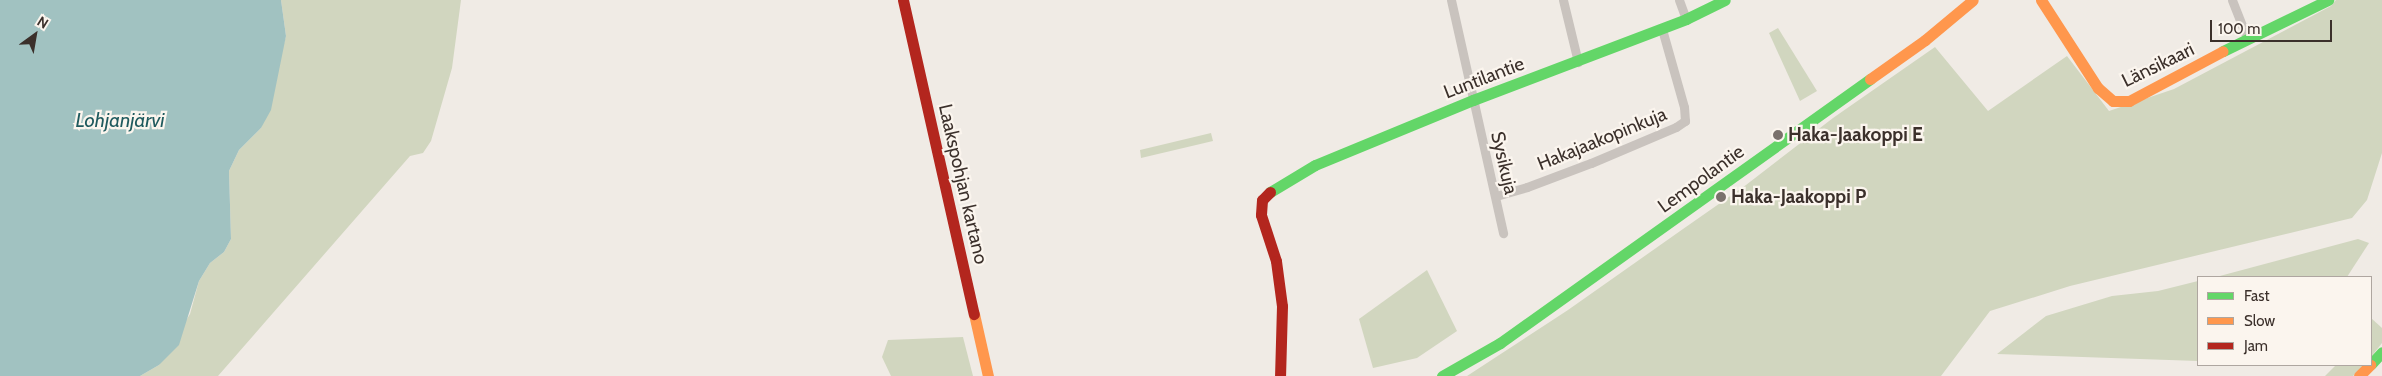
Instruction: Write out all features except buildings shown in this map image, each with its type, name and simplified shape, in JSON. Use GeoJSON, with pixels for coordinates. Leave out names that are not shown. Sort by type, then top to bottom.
{"type":"FeatureCollection","features":[{"type":"Feature","properties":{"kind":"main road","name":"Laakspohjan kartano"},"geometry":{"type":"LineString","coordinates":[[903,0],[988,376]]}},
{"type":"Feature","properties":{"kind":"main road","name":"Luntilantie"},"geometry":{"type":"LineString","coordinates":[[1280,376],[1282,306],[1276,261],[1261,214],[1262,200],[1270,192],[1315,165],[1473,100],[1662,29],[1725,0]]}},
{"type":"Feature","properties":{"kind":"main road","name":"Lempolantie"},"geometry":{"type":"LineString","coordinates":[[1442,376],[1500,343],[1664,228],[1925,40],[1973,0]]}},
{"type":"Feature","properties":{"kind":"main road","name":"Länsikaari"},"geometry":{"type":"LineString","coordinates":[[2041,0],[2098,88],[2113,101],[2129,101],[2247,38],[2328,0]]}},
{"type":"Feature","properties":{"kind":"main road"},"geometry":{"type":"LineString","coordinates":[[2372,362],[2382,352]]}},
{"type":"Feature","properties":{"kind":"main road"},"geometry":{"type":"LineString","coordinates":[[2359,376],[2368,366]]}},
{"type":"Feature","properties":{"kind":"street","name":"Sysikuja"},"geometry":{"type":"LineString","coordinates":[[1451,0],[1503,233]]}},
{"type":"Feature","properties":{"kind":"street"},"geometry":{"type":"LineString","coordinates":[[1562,0],[1578,62]]}},
{"type":"Feature","properties":{"kind":"street"},"geometry":{"type":"LineString","coordinates":[[1679,0],[1686,19]]}},
{"type":"Feature","properties":{"kind":"street"},"geometry":{"type":"LineString","coordinates":[[2232,0],[2247,38]]}},
{"type":"Feature","properties":{"kind":"street","name":"Hakajaakopinkuja"},"geometry":{"type":"LineString","coordinates":[[1496,196],[1591,163],[1676,128],[1685,121],[1684,107],[1662,29]]}},
{"type":"Feature","properties":{"kind":"green space"},"geometry":{"type":"Polygon","coordinates":[[[281,0],[461,0],[452,68],[431,141],[423,153],[410,156],[218,376],[140,376],[159,365],[190,314],[199,281],[210,263],[224,252],[231,239],[229,171],[239,150],[261,128],[286,36],[281,0]]]}},
{"type":"Feature","properties":{"kind":"green space"},"geometry":{"type":"Polygon","coordinates":[[[2336,0],[2382,0],[2382,153],[2367,200],[2352,218],[2070,286],[1990,311],[1941,376],[1467,376],[1568,310],[1746,185],[1833,118],[1935,47],[1988,111],[2067,56],[2109,111],[2174,89],[2331,6],[2336,0]]]}},
{"type":"Feature","properties":{"kind":"green space"},"geometry":{"type":"Polygon","coordinates":[[[1778,28],[1817,91],[1800,101],[1769,33],[1778,28]]]}},
{"type":"Feature","properties":{"kind":"green space"},"geometry":{"type":"Polygon","coordinates":[[[1211,133],[1213,141],[1141,158],[1140,150],[1211,133]]]}},
{"type":"Feature","properties":{"kind":"green space"},"geometry":{"type":"Polygon","coordinates":[[[2358,239],[2369,243],[2348,276],[2220,276],[2358,239]]]}},
{"type":"Feature","properties":{"kind":"green space"},"geometry":{"type":"Polygon","coordinates":[[[1427,270],[1457,331],[1417,358],[1373,368],[1359,319],[1427,270]]]}},
{"type":"Feature","properties":{"kind":"green space"},"geometry":{"type":"Polygon","coordinates":[[[2197,281],[2197,361],[1997,354],[2046,316],[2112,296],[2158,291],[2197,281]]]}},
{"type":"Feature","properties":{"kind":"green space"},"geometry":{"type":"Polygon","coordinates":[[[2372,319],[2382,328],[2382,343],[2372,356],[2372,319]]]}},
{"type":"Feature","properties":{"kind":"green space"},"geometry":{"type":"Polygon","coordinates":[[[963,337],[973,376],[891,376],[882,357],[888,340],[963,337]]]}},
{"type":"Feature","properties":{"kind":"green space"},"geometry":{"type":"Polygon","coordinates":[[[2335,366],[2363,366],[2353,376],[2325,376],[2335,366]]]}},
{"type":"Feature","properties":{"kind":"water","name":"Lohjanjärvi"},"geometry":{"type":"Polygon","coordinates":[[[0,0],[281,0],[286,36],[271,110],[261,128],[239,150],[229,171],[231,239],[224,252],[210,263],[199,281],[179,345],[159,365],[140,376],[0,376],[0,0]]]}},
{"type":"Feature","properties":{"kind":"traffic: fast"},"geometry":{"type":"LineString","coordinates":[[1270,192],[1315,165],[1473,100],[1686,19],[1725,0]]}},
{"type":"Feature","properties":{"kind":"traffic: fast"},"geometry":{"type":"LineString","coordinates":[[2223,51],[2328,0]]}},
{"type":"Feature","properties":{"kind":"traffic: fast"},"geometry":{"type":"LineString","coordinates":[[1442,376],[1500,343],[1870,79]]}},
{"type":"Feature","properties":{"kind":"traffic: fast"},"geometry":{"type":"LineString","coordinates":[[2372,363],[2382,352]]}},
{"type":"Feature","properties":{"kind":"traffic: slow"},"geometry":{"type":"LineString","coordinates":[[1870,79],[1925,40],[1973,0]]}},
{"type":"Feature","properties":{"kind":"traffic: slow"},"geometry":{"type":"LineString","coordinates":[[2041,0],[2098,88],[2113,101],[2129,101],[2223,51]]}},
{"type":"Feature","properties":{"kind":"traffic: slow"},"geometry":{"type":"LineString","coordinates":[[974,314],[988,376]]}},
{"type":"Feature","properties":{"kind":"traffic: slow"},"geometry":{"type":"LineString","coordinates":[[2359,376],[2369,366]]}},
{"type":"Feature","properties":{"kind":"traffic: jam"},"geometry":{"type":"LineString","coordinates":[[903,0],[974,314]]}},
{"type":"Feature","properties":{"kind":"traffic: jam"},"geometry":{"type":"LineString","coordinates":[[1270,192],[1262,200],[1261,215],[1276,261],[1282,306],[1280,376]]}},
{"type":"Feature","properties":{"kind":"place","name":"Haka-Jaakoppi E"},"geometry":{"type":"Point","coordinates":[1778,135]}},
{"type":"Feature","properties":{"kind":"place","name":"Haka-Jaakoppi P"},"geometry":{"type":"Point","coordinates":[1721,197]}}]}
